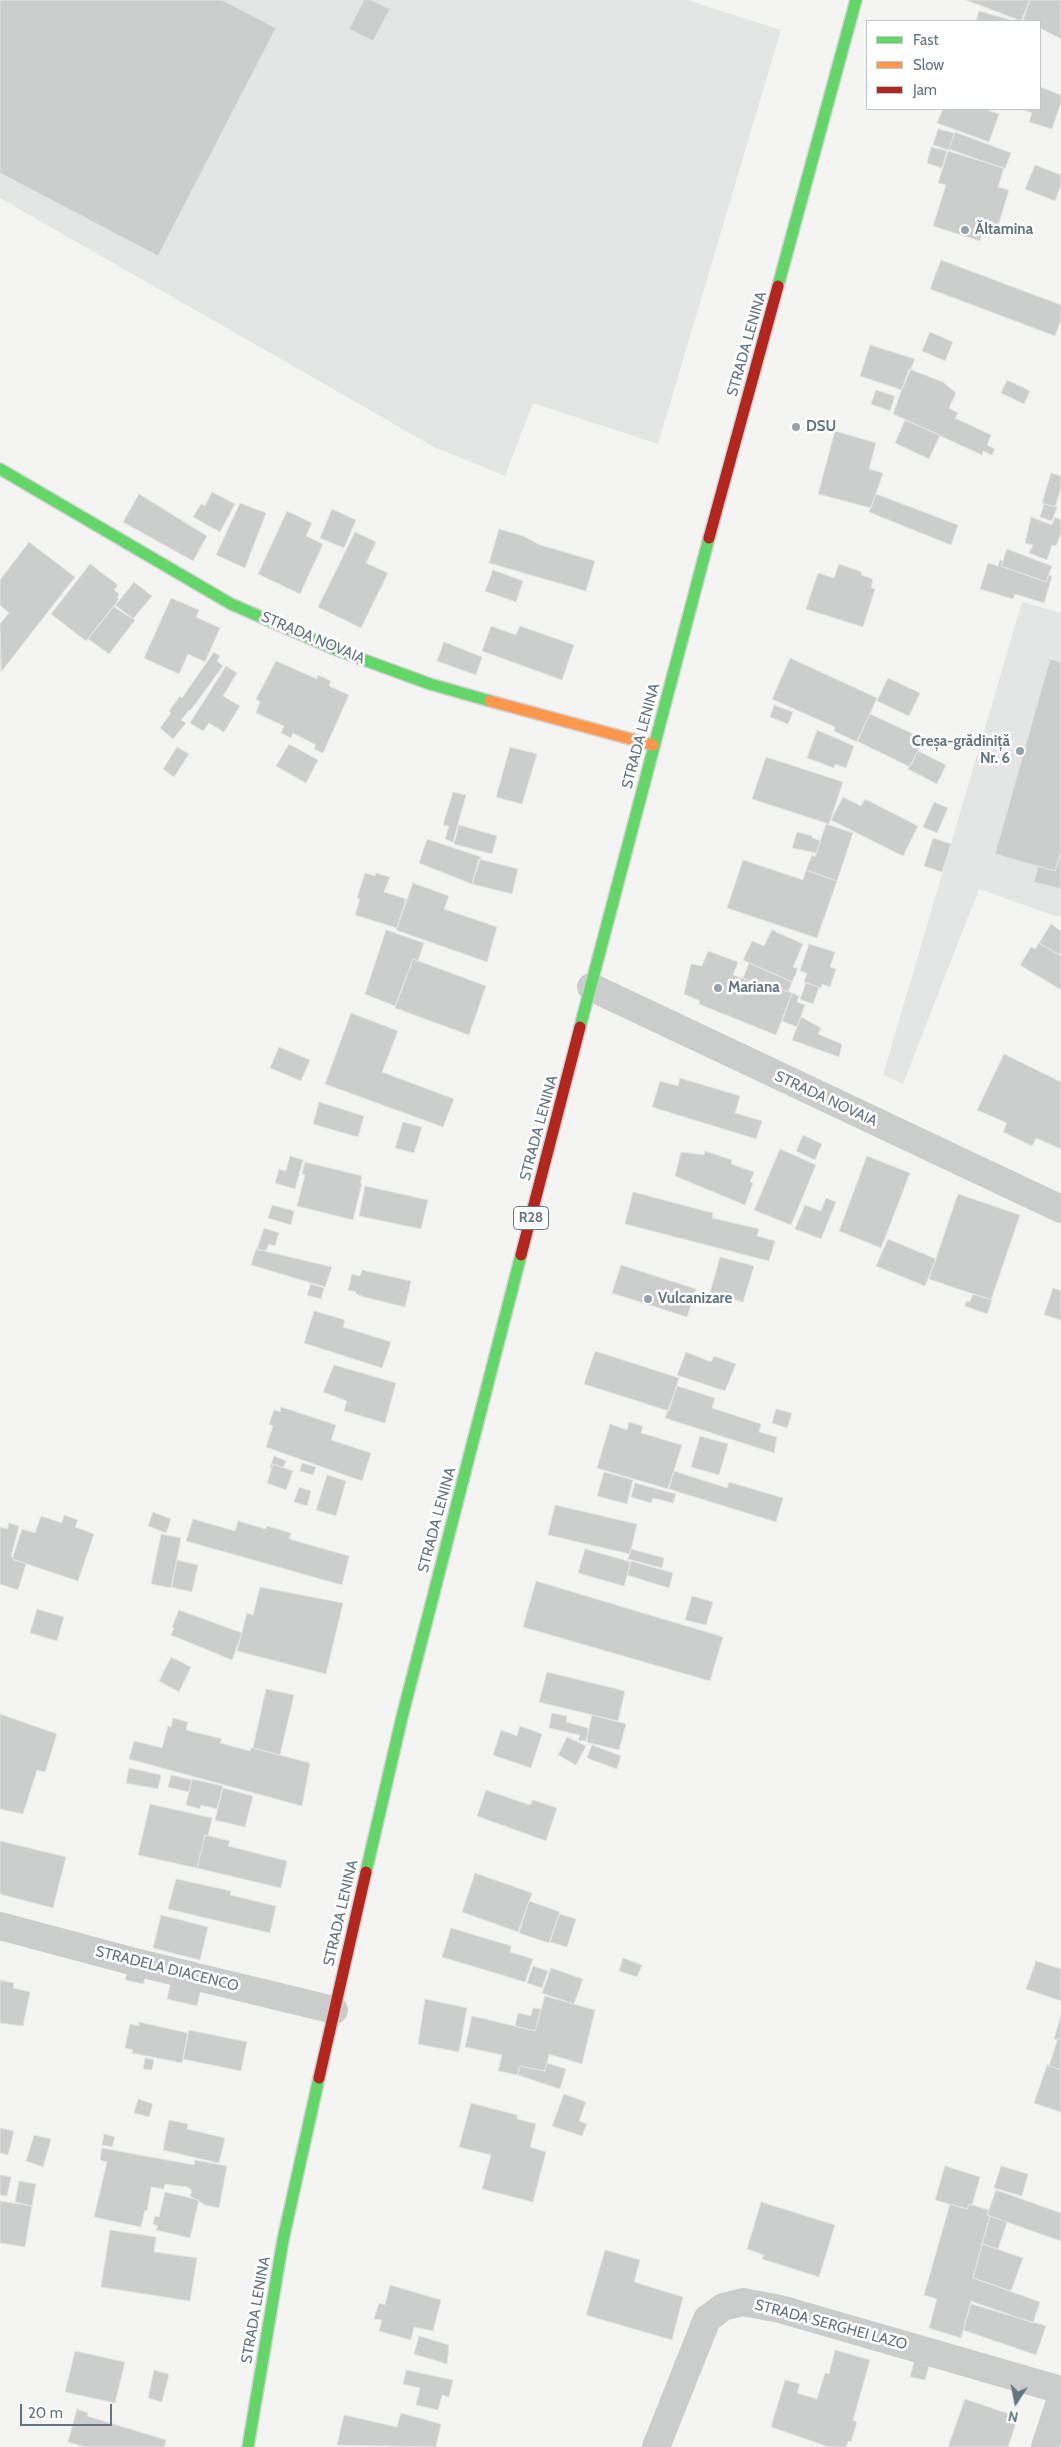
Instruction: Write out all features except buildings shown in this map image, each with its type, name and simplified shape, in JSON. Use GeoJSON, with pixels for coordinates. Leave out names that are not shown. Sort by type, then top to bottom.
{"type":"FeatureCollection","features":[{"type":"Feature","properties":{"kind":"main road","name":"STRADA LENINA"},"geometry":{"type":"LineString","coordinates":[[248,2447],[284,2240],[334,2010],[402,1717],[653,745],[856,0]]}},
{"type":"Feature","properties":{"kind":"main road","name":"STRADA NOVAIA"},"geometry":{"type":"LineString","coordinates":[[0,469],[231,604],[337,650],[430,684],[653,745]]}},
{"type":"Feature","properties":{"kind":"street","name":"STRADA NOVAIA"},"geometry":{"type":"LineString","coordinates":[[591,987],[1061,1209]]}},
{"type":"Feature","properties":{"kind":"street","name":"STRADELA DIACENCO"},"geometry":{"type":"LineString","coordinates":[[0,1926],[135,1962],[334,2010]]}},
{"type":"Feature","properties":{"kind":"street","name":"STRADA SERGHEI LAZO"},"geometry":{"type":"LineString","coordinates":[[656,2447],[707,2319],[723,2307],[743,2302],[780,2309],[1061,2390]]}},
{"type":"Feature","properties":{"kind":"street"},"geometry":{"type":"LineString","coordinates":[[1044,2447],[1061,2399]]}},
{"type":"Feature","properties":{"kind":"shaded area"},"geometry":{"type":"Polygon","coordinates":[[[0,0],[687,0],[781,30],[658,444],[533,403],[505,476],[434,447],[0,198],[0,0]]]}},
{"type":"Feature","properties":{"kind":"shaded area","name":"Creșa-grădiniță Nr. 6"},"geometry":{"type":"Polygon","coordinates":[[[1022,602],[1061,613],[1061,918],[979,889],[903,1084],[883,1075],[1022,602]]]}},
{"type":"Feature","properties":{"kind":"traffic: fast"},"geometry":{"type":"LineString","coordinates":[[778,286],[856,0]]}},
{"type":"Feature","properties":{"kind":"traffic: fast"},"geometry":{"type":"LineString","coordinates":[[0,469],[231,604],[337,650],[430,684],[490,701]]}},
{"type":"Feature","properties":{"kind":"traffic: fast"},"geometry":{"type":"LineString","coordinates":[[580,1027],[709,538]]}},
{"type":"Feature","properties":{"kind":"traffic: fast"},"geometry":{"type":"LineString","coordinates":[[366,1872],[402,1717],[521,1255]]}},
{"type":"Feature","properties":{"kind":"traffic: fast"},"geometry":{"type":"LineString","coordinates":[[248,2447],[283,2240],[319,2078]]}},
{"type":"Feature","properties":{"kind":"traffic: slow"},"geometry":{"type":"LineString","coordinates":[[490,701],[653,745]]}},
{"type":"Feature","properties":{"kind":"traffic: jam"},"geometry":{"type":"LineString","coordinates":[[709,538],[778,286]]}},
{"type":"Feature","properties":{"kind":"traffic: jam"},"geometry":{"type":"LineString","coordinates":[[521,1255],[580,1027]]}},
{"type":"Feature","properties":{"kind":"traffic: jam"},"geometry":{"type":"LineString","coordinates":[[319,2078],[366,1872]]}},
{"type":"Feature","properties":{"kind":"place","name":"Ăltamina"},"geometry":{"type":"Point","coordinates":[965,230]}},
{"type":"Feature","properties":{"kind":"place","name":"DSU"},"geometry":{"type":"Point","coordinates":[796,427]}},
{"type":"Feature","properties":{"kind":"place","name":"Creșa-grădiniță Nr. 6"},"geometry":{"type":"Point","coordinates":[1020,751]}},
{"type":"Feature","properties":{"kind":"place","name":"Mariana"},"geometry":{"type":"Point","coordinates":[718,988]}},
{"type":"Feature","properties":{"kind":"place","name":"Vulcanizare"},"geometry":{"type":"Point","coordinates":[648,1299]}}]}
